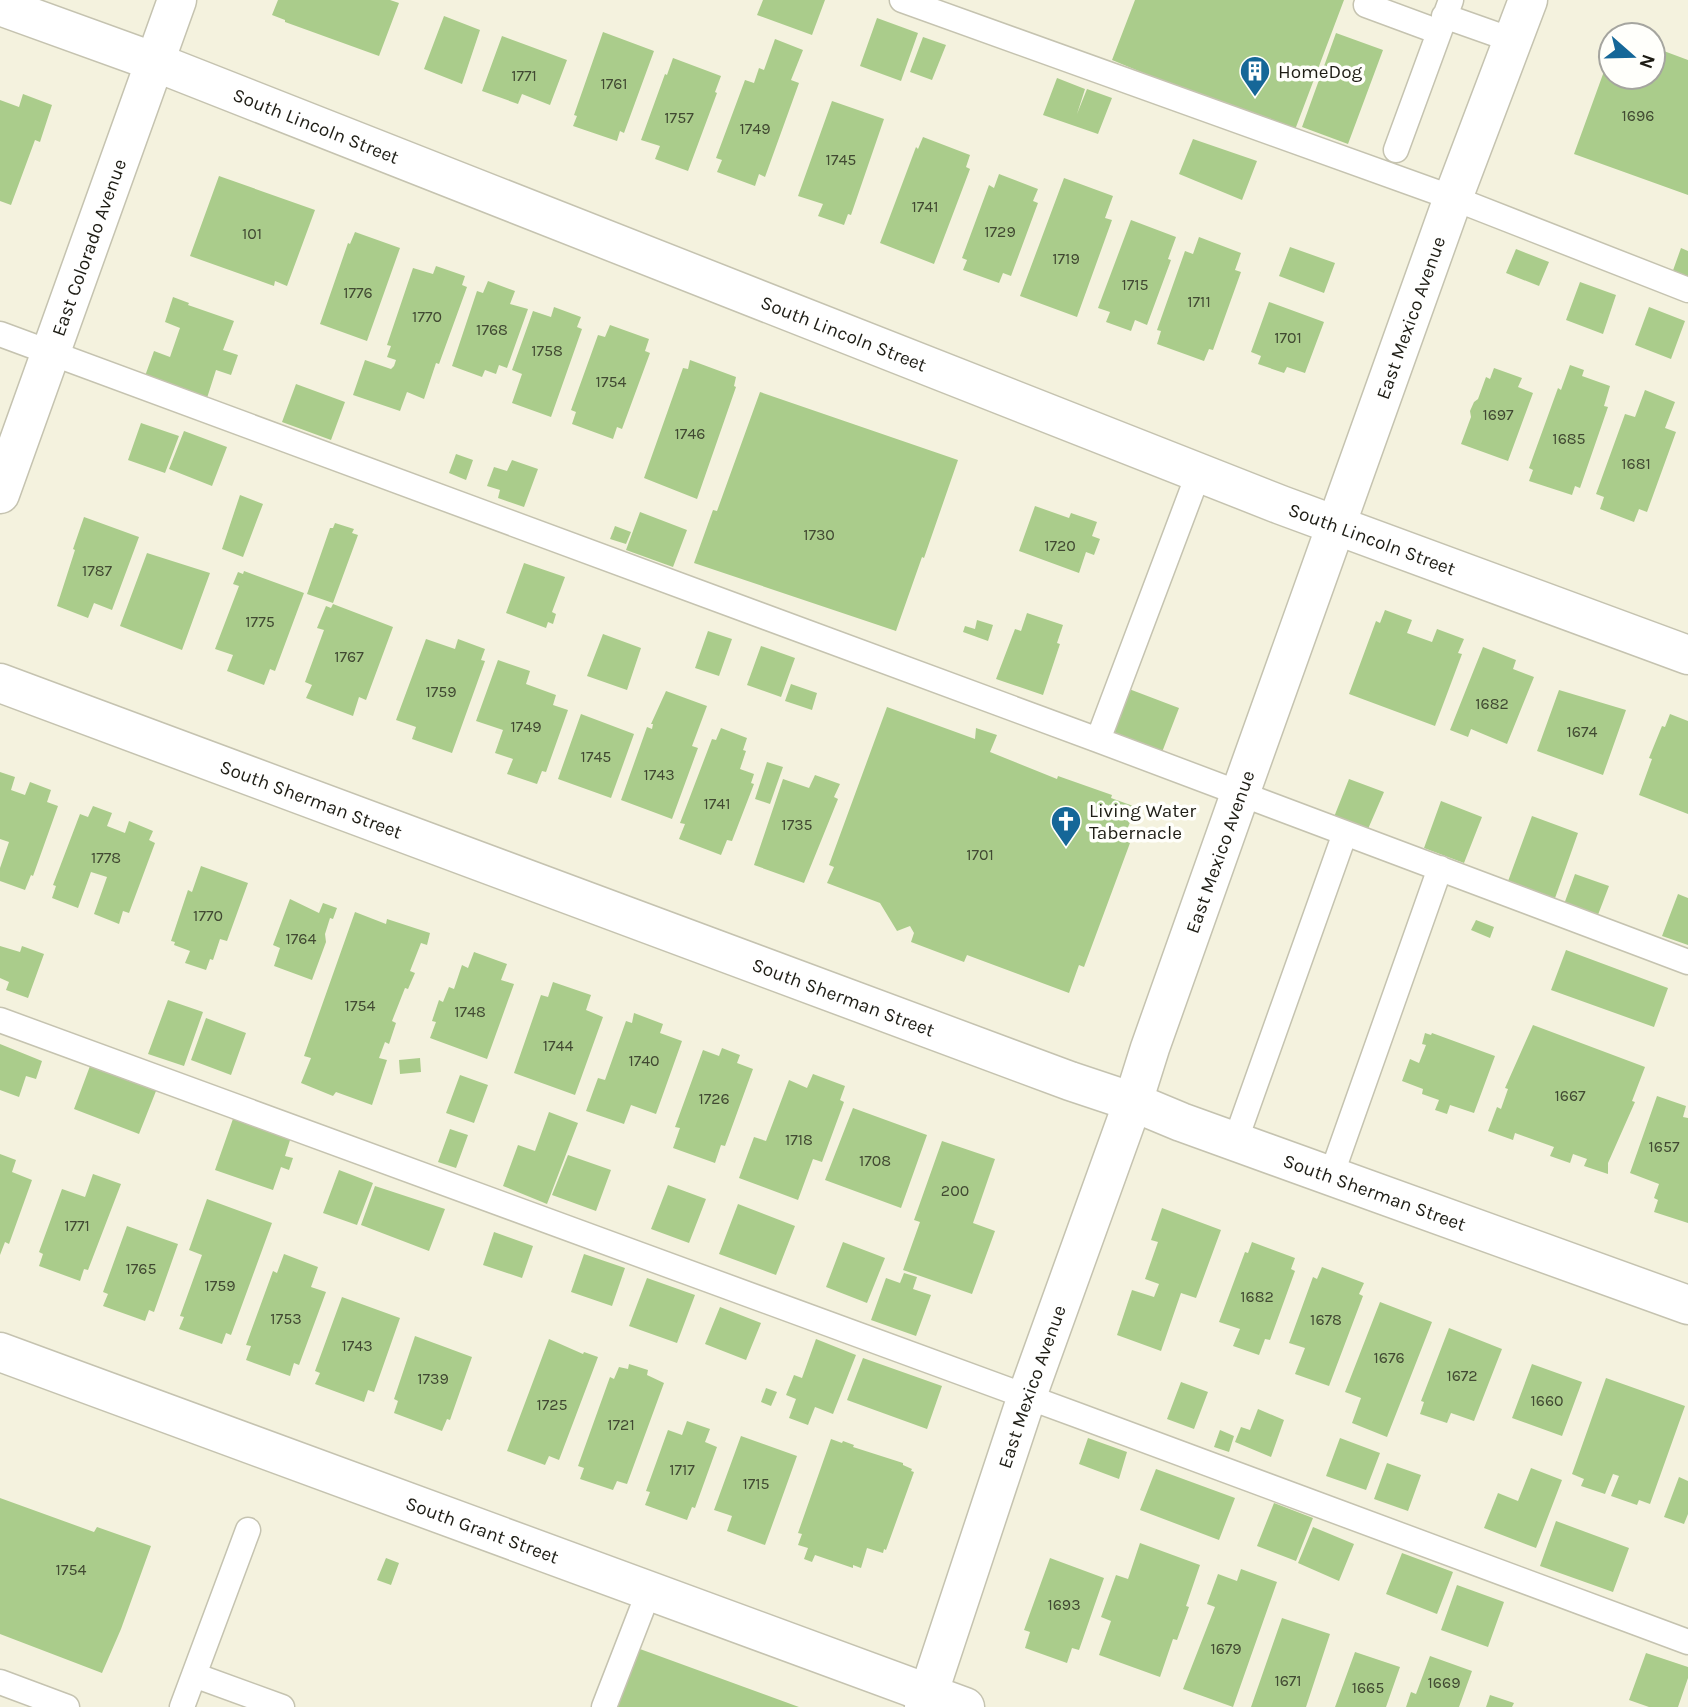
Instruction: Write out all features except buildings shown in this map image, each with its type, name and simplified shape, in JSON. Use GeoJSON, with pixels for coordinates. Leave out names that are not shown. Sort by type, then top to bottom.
{"type":"FeatureCollection","features":[{"type":"Feature","properties":{"kind":"street","name":"East Colorado Avenue"},"geometry":{"type":"LineString","coordinates":[[0,494],[177,0]]}},
{"type":"Feature","properties":{"kind":"street","name":"East Mexico Avenue"},"geometry":{"type":"LineString","coordinates":[[926,1700],[1027,1396],[1240,794],[1453,198],[1528,0]]}},
{"type":"Feature","properties":{"kind":"street","name":"South Lincoln Street"},"geometry":{"type":"LineString","coordinates":[[0,6],[155,62],[1336,526],[1688,655]]}},
{"type":"Feature","properties":{"kind":"street","name":"South Sherman Street"},"geometry":{"type":"LineString","coordinates":[[0,684],[1235,1142],[1688,1305]]}},
{"type":"Feature","properties":{"kind":"street","name":"South Grant Street"},"geometry":{"type":"LineString","coordinates":[[0,1352],[649,1591],[926,1700],[965,1707]]}},
{"type":"Feature","properties":{"kind":"lane"},"geometry":{"type":"LineString","coordinates":[[902,0],[1453,198],[1688,290]]}},
{"type":"Feature","properties":{"kind":"lane"},"geometry":{"type":"LineString","coordinates":[[1366,5],[1445,16],[1513,40]]}},
{"type":"Feature","properties":{"kind":"lane"},"geometry":{"type":"LineString","coordinates":[[1396,150],[1445,16]]}},
{"type":"Feature","properties":{"kind":"lane"},"geometry":{"type":"LineString","coordinates":[[0,334],[1098,740],[1688,962]]}},
{"type":"Feature","properties":{"kind":"lane"},"geometry":{"type":"LineString","coordinates":[[1098,740],[1199,472]]}},
{"type":"Feature","properties":{"kind":"lane"},"geometry":{"type":"LineString","coordinates":[[1235,1142],[1345,833]]}},
{"type":"Feature","properties":{"kind":"lane"},"geometry":{"type":"LineString","coordinates":[[1331,1176],[1440,868]]}},
{"type":"Feature","properties":{"kind":"lane"},"geometry":{"type":"LineString","coordinates":[[0,1020],[1027,1396],[1688,1642]]}},
{"type":"Feature","properties":{"kind":"lane"},"geometry":{"type":"LineString","coordinates":[[182,1707],[248,1530]]}},
{"type":"Feature","properties":{"kind":"lane"},"geometry":{"type":"LineString","coordinates":[[604,1707],[649,1591]]}},
{"type":"Feature","properties":{"kind":"lane"},"geometry":{"type":"LineString","coordinates":[[194,1675],[282,1707]]}},
{"type":"Feature","properties":{"kind":"lane"},"geometry":{"type":"LineString","coordinates":[[0,1682],[67,1707]]}},
{"type":"Feature","properties":{"kind":"place","name":"HomeDog"},"geometry":{"type":"Point","coordinates":[1255,98]}},
{"type":"Feature","properties":{"kind":"place","name":"Living Water Tabernacle"},"geometry":{"type":"Point","coordinates":[1066,848]}}]}
